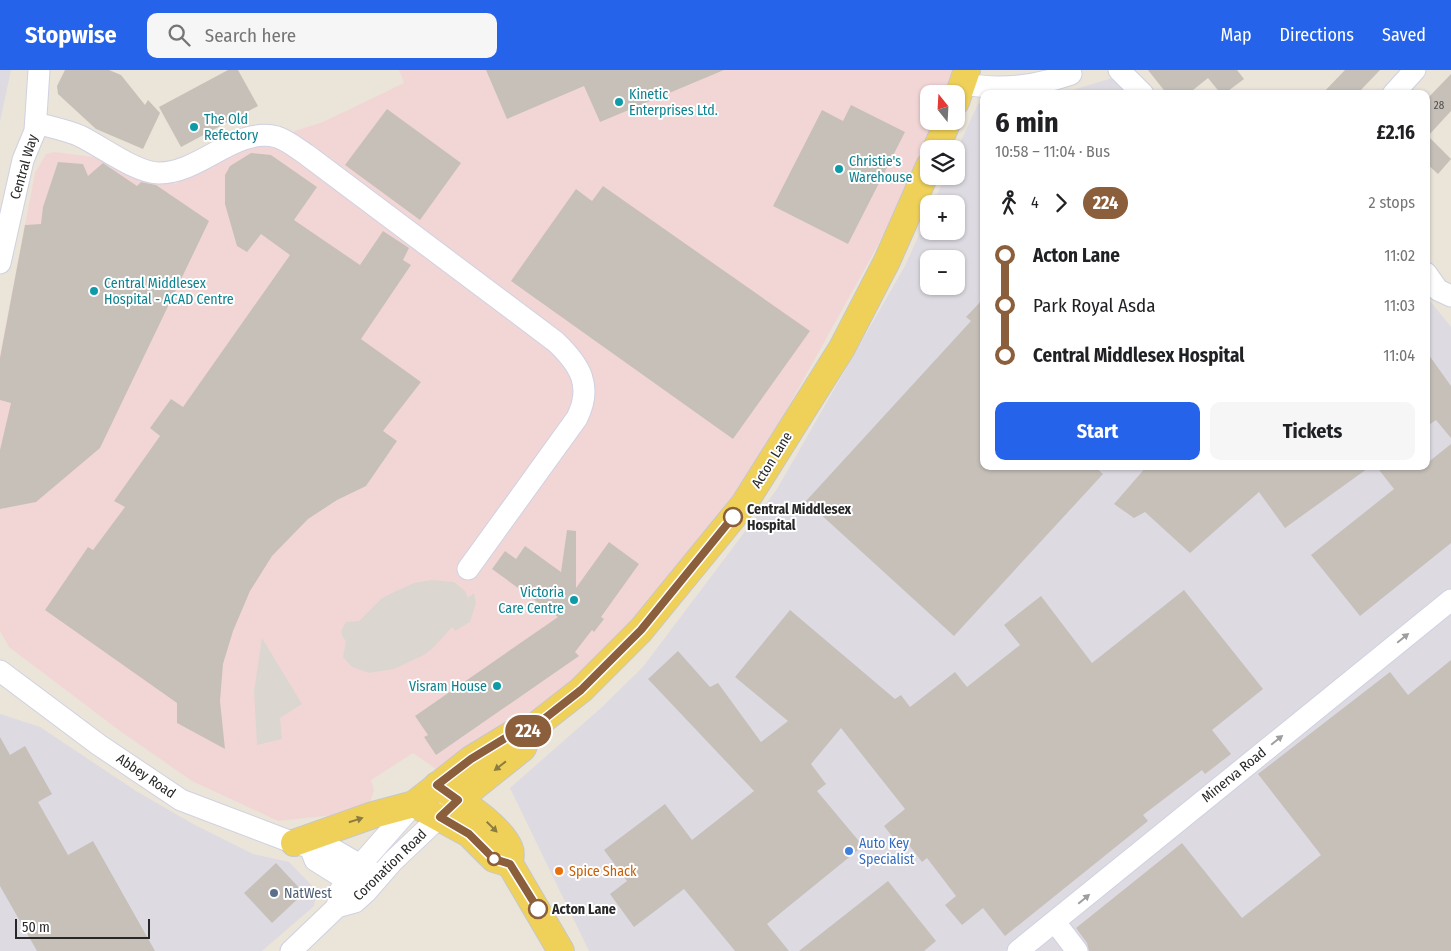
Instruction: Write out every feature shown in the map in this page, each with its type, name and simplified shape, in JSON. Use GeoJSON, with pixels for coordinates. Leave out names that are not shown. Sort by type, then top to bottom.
{"type":"FeatureCollection","features":[{"type":"Feature","properties":{"kind":"main road","name":"Acton Lane"},"geometry":{"type":"LineString","coordinates":[[414,804],[471,759],[512,734],[530,730],[581,690],[641,630],[744,504],[842,348],[887,261],[921,185]]}},
{"type":"Feature","properties":{"kind":"main road","name":"Acton Lane"},"geometry":{"type":"LineString","coordinates":[[449,808],[523,748],[530,730]]}},
{"type":"Feature","properties":{"kind":"main road"},"geometry":{"type":"LineString","coordinates":[[437,785],[449,808]]}},
{"type":"Feature","properties":{"kind":"main road"},"geometry":{"type":"LineString","coordinates":[[302,845],[373,815],[414,804],[449,808],[485,819],[510,849],[510,864],[561,951]]}},
{"type":"Feature","properties":{"kind":"street","name":"Central Way"},"geometry":{"type":"LineString","coordinates":[[0,263],[23,160],[36,123],[40,70]]}},
{"type":"Feature","properties":{"kind":"street"},"geometry":{"type":"LineString","coordinates":[[1119,70],[1139,90]]}},
{"type":"Feature","properties":{"kind":"street"},"geometry":{"type":"LineString","coordinates":[[1397,90],[1415,70]]}},
{"type":"Feature","properties":{"kind":"street"},"geometry":{"type":"LineString","coordinates":[[965,85],[992,89],[1028,86],[1071,74]]}},
{"type":"Feature","properties":{"kind":"street"},"geometry":{"type":"LineString","coordinates":[[36,123],[79,136],[129,164],[158,174],[191,168],[221,150],[253,136],[266,135],[279,138],[307,154],[556,342],[573,358],[584,384],[583,406],[571,426],[468,569]]}},
{"type":"Feature","properties":{"kind":"street"},"geometry":{"type":"LineString","coordinates":[[1430,279],[1438,290],[1451,296]]}},
{"type":"Feature","properties":{"kind":"street","name":"Minerva Road"},"geometry":{"type":"LineString","coordinates":[[1018,951],[1451,600]]}},
{"type":"Feature","properties":{"kind":"street","name":"Abbey Road"},"geometry":{"type":"LineString","coordinates":[[0,671],[99,745],[181,800],[302,845],[324,844],[362,864],[379,876]]}},
{"type":"Feature","properties":{"kind":"street","name":"Coronation Road"},"geometry":{"type":"LineString","coordinates":[[337,907],[340,891],[347,880],[414,804]]}},
{"type":"Feature","properties":{"kind":"street","name":"Coronation Road"},"geometry":{"type":"LineString","coordinates":[[292,951],[337,907],[355,902],[366,892],[379,876],[449,808]]}},
{"type":"Feature","properties":{"kind":"street"},"geometry":{"type":"LineString","coordinates":[[302,845],[315,860],[366,892]]}},
{"type":"Feature","properties":{"kind":"street"},"geometry":{"type":"LineString","coordinates":[[1055,922],[1078,951]]}},
{"type":"Feature","properties":{"kind":"shaded area"},"geometry":{"type":"Polygon","coordinates":[[[0,70],[11,70],[0,121],[0,70]]]}},
{"type":"Feature","properties":{"kind":"shaded area","name":"Central Middlesex Hospital"},"geometry":{"type":"Polygon","coordinates":[[[399,70],[958,70],[957,85],[920,85],[920,130],[938,130],[933,140],[920,140],[920,165],[872,256],[752,472],[621,635],[531,721],[436,769],[413,753],[371,780],[374,790],[370,802],[343,814],[278,821],[192,781],[120,731],[9,647],[0,631],[0,355],[35,173],[46,154],[54,152],[111,159],[175,184],[248,146],[323,122],[404,83],[399,70]]]}},
{"type":"Feature","properties":{"kind":"shaded area"},"geometry":{"type":"Polygon","coordinates":[[[1113,78],[1125,90],[1074,90],[1113,78]]]}},
{"type":"Feature","properties":{"kind":"shaded area"},"geometry":{"type":"Polygon","coordinates":[[[978,104],[980,104],[980,470],[1430,470],[1430,301],[1451,327],[1451,951],[589,951],[510,788],[601,708],[643,667],[777,489],[905,266],[920,233],[920,240],[965,240],[965,195],[937,195],[941,185],[965,185],[965,140],[962,140],[978,104]]]}},
{"type":"Feature","properties":{"kind":"shaded area"},"geometry":{"type":"Polygon","coordinates":[[[431,580],[454,582],[465,591],[468,598],[474,593],[476,603],[470,622],[455,631],[452,627],[424,655],[394,669],[369,673],[352,667],[343,657],[346,641],[341,631],[346,622],[359,621],[382,598],[396,591],[414,583],[431,580]]]}},
{"type":"Feature","properties":{"kind":"shaded area"},"geometry":{"type":"Polygon","coordinates":[[[262,638],[302,704],[280,718],[282,739],[257,745],[254,691],[262,638]]]}},
{"type":"Feature","properties":{"kind":"shaded area"},"geometry":{"type":"Polygon","coordinates":[[[0,714],[40,727],[136,791],[193,824],[253,854],[289,862],[317,891],[314,906],[262,951],[0,951],[0,714]]]}},
{"type":"Feature","properties":{"kind":"building"},"geometry":{"type":"Polygon","coordinates":[[[65,70],[109,70],[121,75],[145,105],[148,100],[160,113],[143,149],[96,129],[58,94],[57,86],[65,70]]]}},
{"type":"Feature","properties":{"kind":"building","name":"The Old Refectory"},"geometry":{"type":"Polygon","coordinates":[[[228,70],[238,70],[258,106],[181,147],[159,107],[228,70]]]}},
{"type":"Feature","properties":{"kind":"building","name":"Kinetic Enterprises Ltd."},"geometry":{"type":"Polygon","coordinates":[[[486,70],[724,70],[600,122],[584,86],[507,119],[486,70]]]}},
{"type":"Feature","properties":{"kind":"building"},"geometry":{"type":"Polygon","coordinates":[[[1148,70],[1237,70],[1244,79],[1229,90],[1218,90],[1208,78],[1193,90],[1164,90],[1148,70]]]}},
{"type":"Feature","properties":{"kind":"building"},"geometry":{"type":"Polygon","coordinates":[[[1345,70],[1380,70],[1361,90],[1326,90],[1345,70]]]}},
{"type":"Feature","properties":{"kind":"building"},"geometry":{"type":"Polygon","coordinates":[[[1451,74],[1451,111],[1430,134],[1430,96],[1451,74]]]}},
{"type":"Feature","properties":{"kind":"building","name":"Christie's Warehouse"},"geometry":{"type":"Polygon","coordinates":[[[851,105],[905,132],[848,244],[773,206],[822,110],[843,121],[851,105]]]}},
{"type":"Feature","properties":{"kind":"building"},"geometry":{"type":"Polygon","coordinates":[[[387,109],[461,163],[420,220],[345,165],[387,109]]]}},
{"type":"Feature","properties":{"kind":"building"},"geometry":{"type":"Polygon","coordinates":[[[1430,138],[1451,159],[1438,174],[1430,167],[1430,138]]]}},
{"type":"Feature","properties":{"kind":"building"},"geometry":{"type":"Polygon","coordinates":[[[251,153],[271,155],[317,187],[294,220],[360,265],[383,231],[409,248],[403,260],[411,265],[361,339],[421,382],[383,431],[397,441],[366,486],[337,500],[308,519],[272,556],[250,591],[233,631],[223,664],[220,701],[225,749],[177,723],[177,703],[45,610],[88,547],[93,550],[125,507],[114,501],[160,436],[150,428],[171,399],[183,407],[290,255],[261,234],[247,252],[237,246],[225,204],[225,175],[230,166],[251,153]]]}},
{"type":"Feature","properties":{"kind":"building","name":"Central Middlesex Hospital - ACAD Centre"},"geometry":{"type":"Polygon","coordinates":[[[58,162],[83,164],[88,176],[103,163],[137,186],[141,182],[156,185],[209,221],[100,448],[36,502],[0,509],[0,450],[11,403],[0,400],[0,358],[25,225],[41,224],[43,207],[58,162]]]}},
{"type":"Feature","properties":{"kind":"building"},"geometry":{"type":"Polygon","coordinates":[[[603,186],[810,331],[733,439],[511,281],[576,189],[592,201],[603,186]]]}},
{"type":"Feature","properties":{"kind":"building"},"geometry":{"type":"Polygon","coordinates":[[[980,302],[980,470],[1098,470],[1103,474],[954,636],[806,501],[971,321],[966,317],[980,302]]]}},
{"type":"Feature","properties":{"kind":"building"},"geometry":{"type":"Polygon","coordinates":[[[1430,357],[1451,386],[1451,438],[1436,420],[1430,424],[1430,357]]]}},
{"type":"Feature","properties":{"kind":"building"},"geometry":{"type":"Polygon","coordinates":[[[1451,444],[1451,543],[1360,616],[1311,555],[1394,489],[1379,470],[1430,470],[1430,461],[1451,444]]]}},
{"type":"Feature","properties":{"kind":"building"},"geometry":{"type":"Polygon","coordinates":[[[1144,470],[1365,470],[1285,528],[1259,492],[1190,553],[1145,512],[1134,518],[1114,504],[1144,470]]]}},
{"type":"Feature","properties":{"kind":"building"},"geometry":{"type":"Polygon","coordinates":[[[567,530],[576,531],[576,588],[609,542],[639,564],[601,617],[604,619],[594,632],[592,630],[575,652],[579,656],[436,755],[424,737],[428,735],[415,716],[558,617],[492,569],[505,551],[516,559],[525,546],[561,572],[567,530]]]}},
{"type":"Feature","properties":{"kind":"building"},"geometry":{"type":"Polygon","coordinates":[[[1184,590],[1263,689],[1212,730],[1231,754],[1205,774],[1202,770],[1143,815],[1148,821],[1005,936],[983,908],[962,925],[945,905],[956,896],[927,858],[922,862],[905,840],[899,845],[884,826],[905,809],[841,728],[811,764],[826,784],[817,791],[863,846],[767,924],[789,951],[735,951],[684,889],[634,927],[610,894],[627,881],[604,850],[665,804],[692,840],[754,791],[648,679],[678,651],[710,687],[718,683],[761,742],[788,721],[735,677],[790,610],[895,699],[901,695],[910,707],[955,672],[967,687],[1020,645],[1004,625],[1041,596],[1092,663],[1184,590]]]}},
{"type":"Feature","properties":{"kind":"building"},"geometry":{"type":"Polygon","coordinates":[[[1451,660],[1451,951],[1089,951],[1087,943],[1076,928],[1182,843],[1242,918],[1321,855],[1258,774],[1390,672],[1408,695],[1451,660]]]}},
{"type":"Feature","properties":{"kind":"building"},"geometry":{"type":"Polygon","coordinates":[[[0,737],[10,755],[25,746],[52,794],[38,802],[68,855],[93,841],[155,951],[37,951],[0,886],[0,737]]]}},
{"type":"Feature","properties":{"kind":"building","name":"NatWest"},"geometry":{"type":"Polygon","coordinates":[[[276,863],[304,893],[272,923],[244,893],[276,863]]]}},
{"type":"Feature","properties":{"kind":"building"},"geometry":{"type":"Polygon","coordinates":[[[888,881],[936,941],[924,951],[799,951],[888,881]]]}},
{"type":"Feature","properties":{"kind":"bus line","name":"224"},"geometry":{"type":"LineString","coordinates":[[538,909],[510,864],[494,859],[469,834],[440,817],[458,800],[437,785],[459,767],[512,734],[530,730],[581,690],[641,630],[733,517]]}},
{"type":"Feature","properties":{"kind":"place","name":"Kinetic Enterprises Ltd."},"geometry":{"type":"Point","coordinates":[619,102]}},
{"type":"Feature","properties":{"kind":"place","name":"The Old Refectory"},"geometry":{"type":"Point","coordinates":[194,127]}},
{"type":"Feature","properties":{"kind":"place","name":"Christie's Warehouse"},"geometry":{"type":"Point","coordinates":[839,169]}},
{"type":"Feature","properties":{"kind":"place","name":"Central Middlesex Hospital - ACAD Centre"},"geometry":{"type":"Point","coordinates":[94,291]}},
{"type":"Feature","properties":{"kind":"place","name":"Central Middlesex Hospital"},"geometry":{"type":"Point","coordinates":[733,517]}},
{"type":"Feature","properties":{"kind":"place","name":"Victoria Care Centre"},"geometry":{"type":"Point","coordinates":[574,600]}},
{"type":"Feature","properties":{"kind":"place","name":"Visram House"},"geometry":{"type":"Point","coordinates":[497,686]}},
{"type":"Feature","properties":{"kind":"place","name":"Auto Key Specialist"},"geometry":{"type":"Point","coordinates":[849,851]}},
{"type":"Feature","properties":{"kind":"place","name":"Spice Shack"},"geometry":{"type":"Point","coordinates":[559,871]}},
{"type":"Feature","properties":{"kind":"place","name":"NatWest"},"geometry":{"type":"Point","coordinates":[274,893]}},
{"type":"Feature","properties":{"kind":"place","name":"Acton Lane"},"geometry":{"type":"Point","coordinates":[538,909]}}]}
